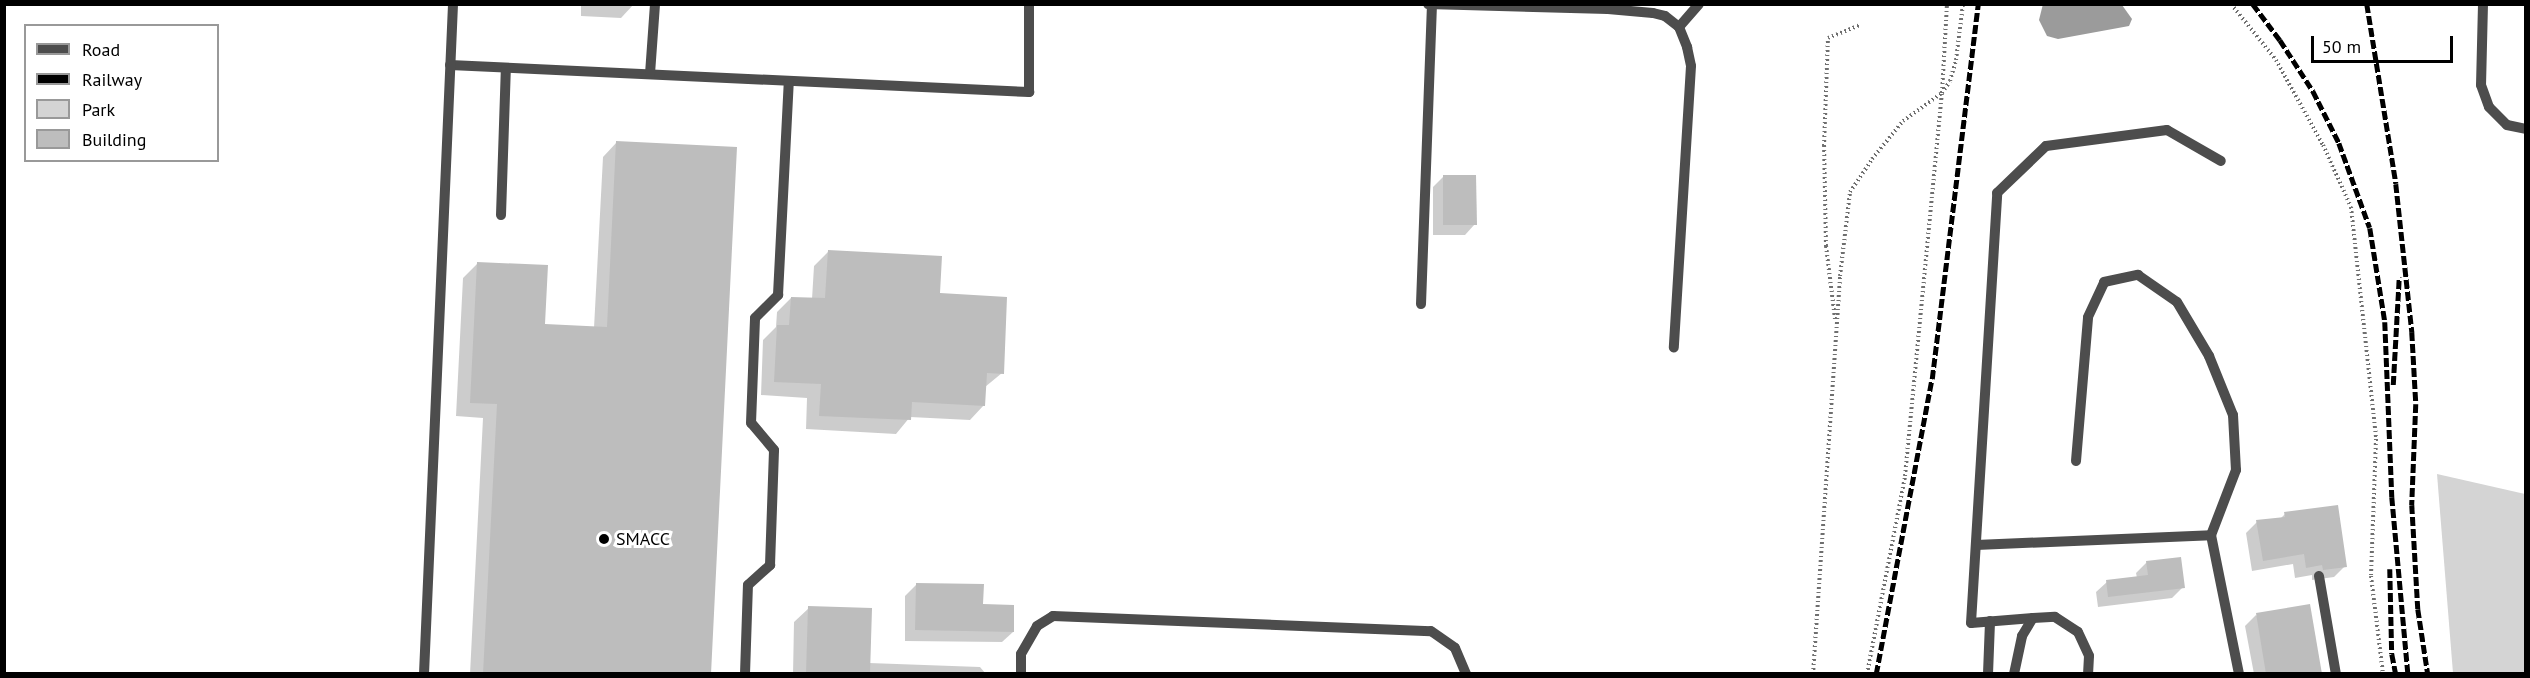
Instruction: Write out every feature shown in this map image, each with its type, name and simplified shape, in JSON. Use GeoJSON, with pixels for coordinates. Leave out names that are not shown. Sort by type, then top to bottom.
{"type":"FeatureCollection","features":[{"type":"Feature","properties":{"kind":"lane"},"geometry":{"type":"LineString","coordinates":[[424,674],[453,4]]}},
{"type":"Feature","properties":{"kind":"lane"},"geometry":{"type":"LineString","coordinates":[[650,74],[655,4]]}},
{"type":"Feature","properties":{"kind":"lane"},"geometry":{"type":"LineString","coordinates":[[450,65],[1029,92],[1029,4]]}},
{"type":"Feature","properties":{"kind":"lane"},"geometry":{"type":"LineString","coordinates":[[1679,27],[1699,4]]}},
{"type":"Feature","properties":{"kind":"lane"},"geometry":{"type":"LineString","coordinates":[[2483,4],[2481,85],[2489,107],[2507,125],[2526,129]]}},
{"type":"Feature","properties":{"kind":"lane"},"geometry":{"type":"LineString","coordinates":[[1421,304],[1430,5],[1608,7],[1653,13],[1665,16],[1679,27],[1691,66],[1674,347]]}},
{"type":"Feature","properties":{"kind":"lane"},"geometry":{"type":"LineString","coordinates":[[501,215],[506,68]]}},
{"type":"Feature","properties":{"kind":"lane"},"geometry":{"type":"LineString","coordinates":[[745,674],[748,585],[770,565],[774,450],[751,423],[755,318],[778,295],[789,81]]}},
{"type":"Feature","properties":{"kind":"lane"},"geometry":{"type":"LineString","coordinates":[[2088,674],[2089,656],[2079,632],[2055,617],[1971,623],[1997,193],[2046,146],[2167,129],[2221,161]]}},
{"type":"Feature","properties":{"kind":"lane"},"geometry":{"type":"LineString","coordinates":[[2076,461],[2088,317],[2104,282],[2138,275],[2177,302],[2210,356],[2233,415],[2236,470],[2211,535],[2239,674]]}},
{"type":"Feature","properties":{"kind":"lane"},"geometry":{"type":"LineString","coordinates":[[1976,545],[2211,535]]}},
{"type":"Feature","properties":{"kind":"lane"},"geometry":{"type":"LineString","coordinates":[[2319,576],[2336,674]]}},
{"type":"Feature","properties":{"kind":"lane"},"geometry":{"type":"LineString","coordinates":[[1021,674],[1021,654],[1037,626],[1053,616],[1431,631],[1455,648],[1466,674]]}},
{"type":"Feature","properties":{"kind":"lane"},"geometry":{"type":"LineString","coordinates":[[2014,674],[2022,636],[2033,618]]}},
{"type":"Feature","properties":{"kind":"lane"},"geometry":{"type":"LineString","coordinates":[[1988,674],[1990,621]]}},
{"type":"Feature","properties":{"kind":"path"},"geometry":{"type":"LineString","coordinates":[[1867,674],[1905,476],[1942,93],[1947,4]]}},
{"type":"Feature","properties":{"kind":"path"},"geometry":{"type":"LineString","coordinates":[[1813,674],[1837,327],[1850,192],[1872,159],[1903,121],[1942,93],[1950,81],[1956,60],[1963,4]]}},
{"type":"Feature","properties":{"kind":"path"},"geometry":{"type":"LineString","coordinates":[[2231,4],[2276,60],[2323,146],[2350,207],[2376,439],[2371,576],[2383,674]]}},
{"type":"Feature","properties":{"kind":"path"},"geometry":{"type":"LineString","coordinates":[[1837,327],[1826,246],[1824,146],[1828,38],[1861,25]]}},
{"type":"Feature","properties":{"kind":"green space"},"geometry":{"type":"Polygon","coordinates":[[[2437,474],[2525,494],[2525,673],[2453,673],[2437,474]]]}},
{"type":"Feature","properties":{"kind":"shaded area"},"geometry":{"type":"Polygon","coordinates":[[[2043,4],[2122,5],[2132,19],[2129,26],[2058,39],[2047,36],[2039,20],[2043,4]]]}},
{"type":"Feature","properties":{"kind":"building","name":"SMACC"},"geometry":{"type":"Polygon","coordinates":[[[616,141],[737,147],[711,674],[483,674],[497,404],[470,403],[477,262],[548,265],[545,324],[607,327],[616,141]]]}},
{"type":"Feature","properties":{"kind":"building"},"geometry":{"type":"Polygon","coordinates":[[[1443,175],[1476,175],[1477,225],[1443,225],[1443,175]]]}},
{"type":"Feature","properties":{"kind":"building"},"geometry":{"type":"Polygon","coordinates":[[[828,250],[942,256],[940,293],[1007,297],[1004,374],[987,373],[985,406],[912,402],[911,420],[819,416],[821,384],[774,382],[777,325],[789,325],[791,297],[825,298],[828,250]]]}},
{"type":"Feature","properties":{"kind":"building"},"geometry":{"type":"Polygon","coordinates":[[[2338,505],[2347,567],[2323,570],[2322,565],[2306,568],[2304,554],[2263,561],[2256,520],[2285,517],[2284,512],[2338,505]]]}},
{"type":"Feature","properties":{"kind":"building"},"geometry":{"type":"Polygon","coordinates":[[[2181,557],[2185,588],[2108,597],[2106,580],[2148,575],[2146,561],[2181,557]]]}},
{"type":"Feature","properties":{"kind":"building"},"geometry":{"type":"Polygon","coordinates":[[[916,583],[984,584],[983,604],[1014,605],[1014,632],[915,630],[916,583]]]}},
{"type":"Feature","properties":{"kind":"building"},"geometry":{"type":"Polygon","coordinates":[[[2310,604],[2322,674],[2266,674],[2256,613],[2310,604]]]}},
{"type":"Feature","properties":{"kind":"building"},"geometry":{"type":"Polygon","coordinates":[[[808,606],[872,608],[870,674],[806,674],[808,606]]]}},
{"type":"Feature","properties":{"kind":"railway"},"geometry":{"type":"LineString","coordinates":[[1876,674],[1932,379],[1978,4]]}},
{"type":"Feature","properties":{"kind":"railway"},"geometry":{"type":"LineString","coordinates":[[2253,4],[2313,91],[2339,143],[2370,228],[2385,322],[2392,497],[2408,674]]}},
{"type":"Feature","properties":{"kind":"railway"},"geometry":{"type":"LineString","coordinates":[[2367,4],[2396,184],[2412,332],[2416,404],[2412,505],[2418,609],[2428,674]]}},
{"type":"Feature","properties":{"kind":"railway"},"geometry":{"type":"LineString","coordinates":[[2393,385],[2399,277]]}},
{"type":"Feature","properties":{"kind":"railway"},"geometry":{"type":"LineString","coordinates":[[2390,569],[2392,654],[2396,674]]}},
{"type":"Feature","properties":{"kind":"place","name":"SMACC"},"geometry":{"type":"Point","coordinates":[604,539]}}]}
